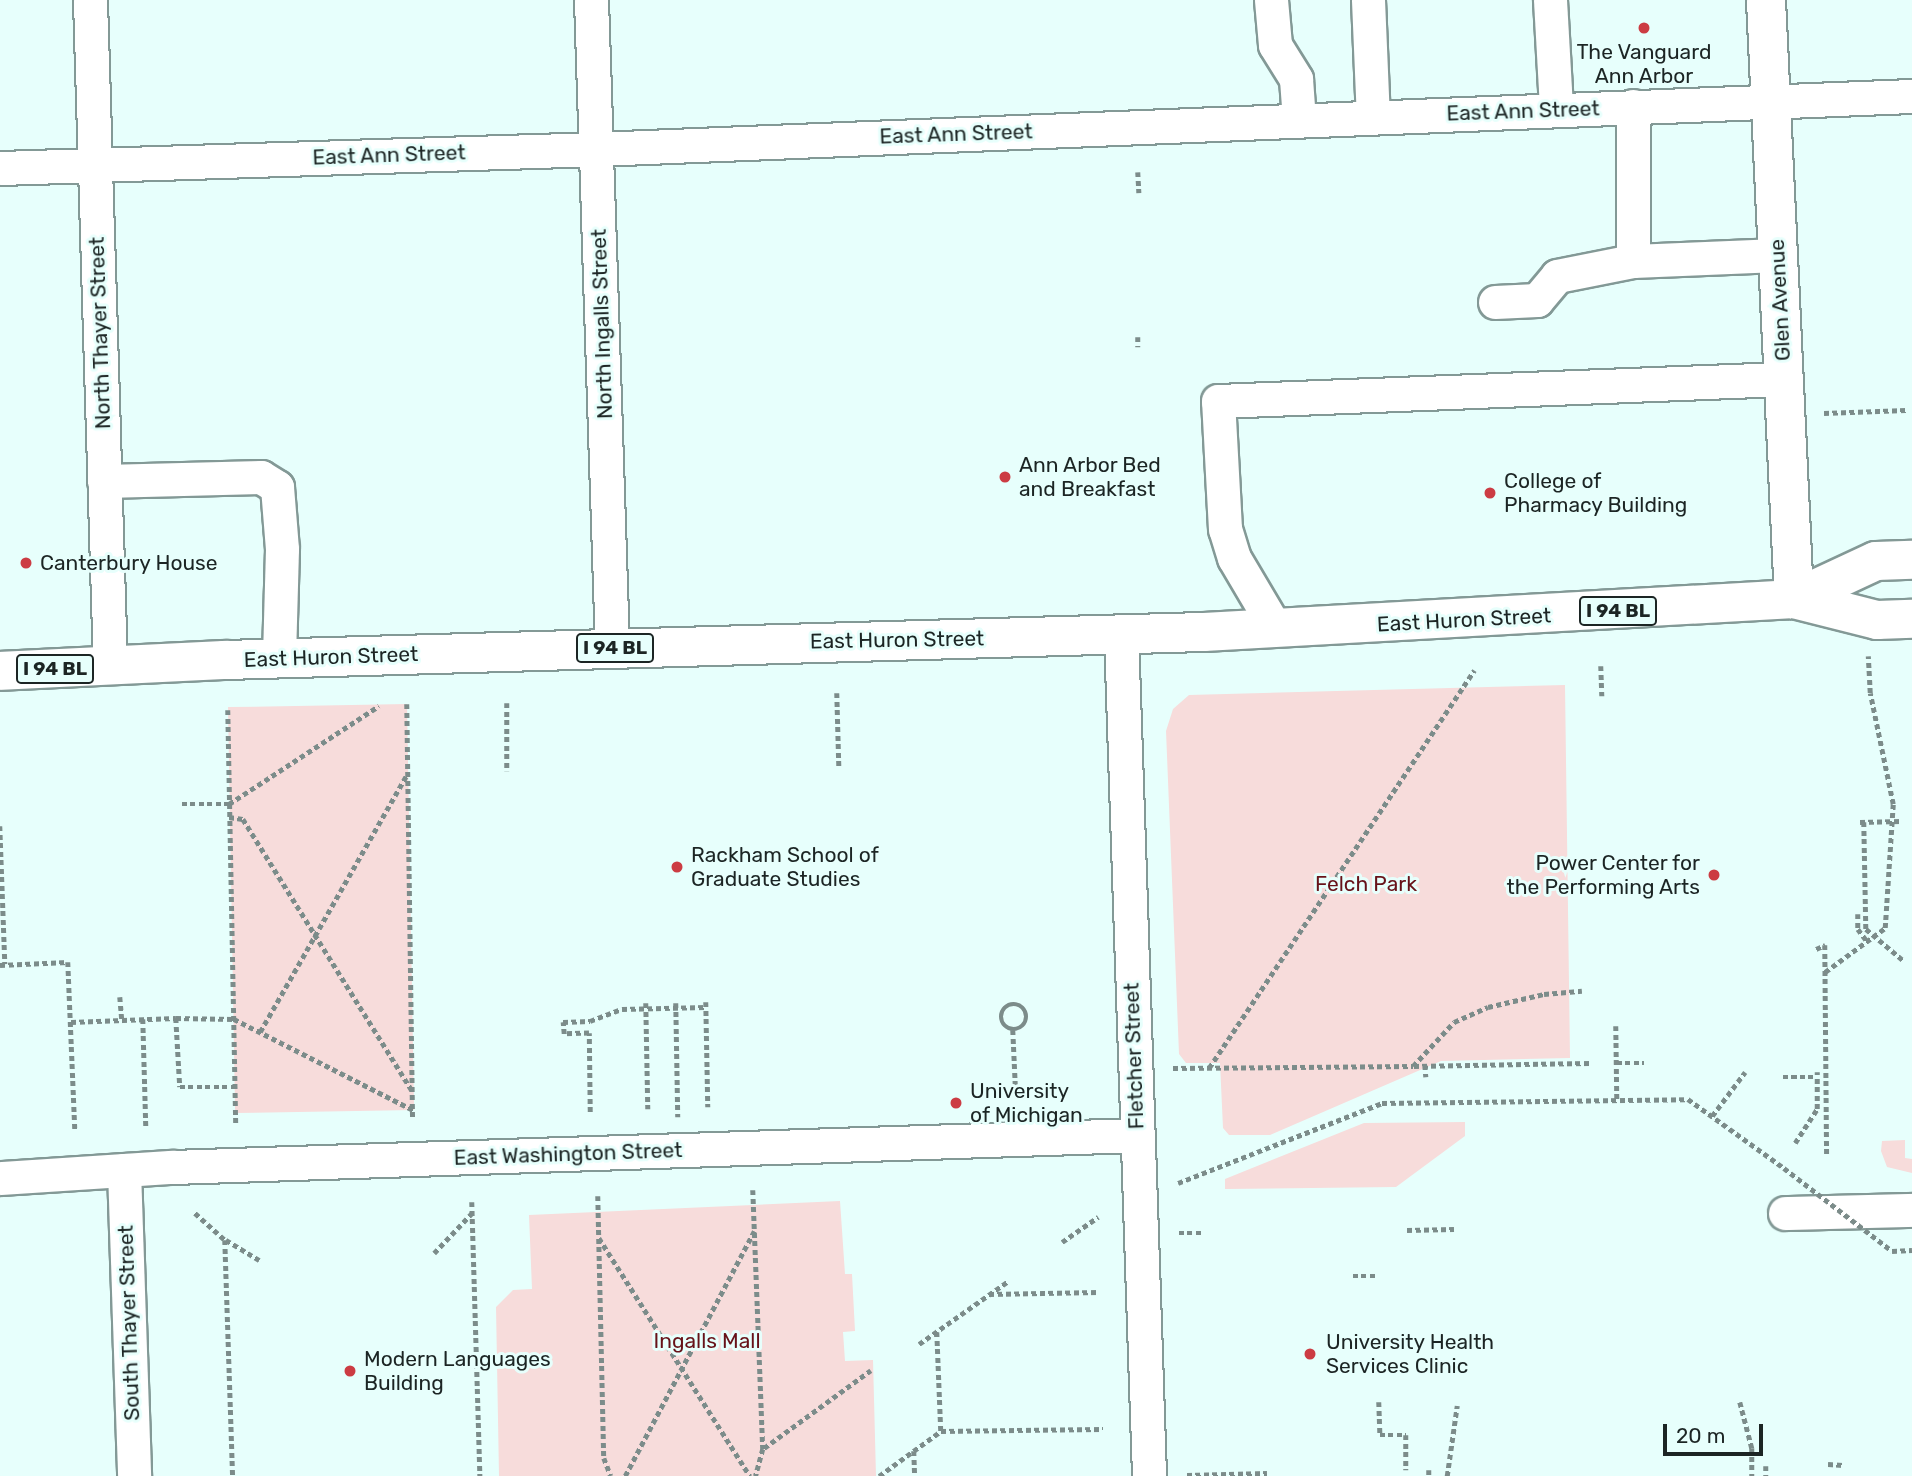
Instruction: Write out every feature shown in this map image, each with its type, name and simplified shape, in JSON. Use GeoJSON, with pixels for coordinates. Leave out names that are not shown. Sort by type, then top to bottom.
{"type":"FeatureCollection","features":[{"type":"Feature","properties":{"kind":"main road","name":"Glen Avenue"},"geometry":{"type":"LineString","coordinates":[[1766,0],[1794,599]]}},
{"type":"Feature","properties":{"kind":"main road","name":"East Huron Street"},"geometry":{"type":"LineString","coordinates":[[1794,599],[1876,561],[1912,560]]}},
{"type":"Feature","properties":{"kind":"main road","name":"East Huron Street"},"geometry":{"type":"LineString","coordinates":[[0,671],[279,658],[1276,629],[1794,599],[1877,620],[1912,619]]}},
{"type":"Feature","properties":{"kind":"street","name":"North Thayer Street"},"geometry":{"type":"LineString","coordinates":[[90,0],[110,667]]}},
{"type":"Feature","properties":{"kind":"street","name":"North Ingalls Street"},"geometry":{"type":"LineString","coordinates":[[591,0],[612,648]]}},
{"type":"Feature","properties":{"kind":"street"},"geometry":{"type":"LineString","coordinates":[[1270,0],[1275,46],[1296,79],[1299,120]]}},
{"type":"Feature","properties":{"kind":"street"},"geometry":{"type":"LineString","coordinates":[[1368,0],[1373,117]]}},
{"type":"Feature","properties":{"kind":"street"},"geometry":{"type":"LineString","coordinates":[[1550,0],[1556,109]]}},
{"type":"Feature","properties":{"kind":"street","name":"East Ann Street"},"geometry":{"type":"LineString","coordinates":[[0,168],[597,149],[1912,96]]}},
{"type":"Feature","properties":{"kind":"street"},"geometry":{"type":"LineString","coordinates":[[1633,106],[1633,261]]}},
{"type":"Feature","properties":{"kind":"street"},"geometry":{"type":"LineString","coordinates":[[1495,302],[1537,300],[1557,276],[1633,261],[1778,254]]}},
{"type":"Feature","properties":{"kind":"street"},"geometry":{"type":"LineString","coordinates":[[1276,629],[1234,558],[1224,529],[1218,401],[1784,379]]}},
{"type":"Feature","properties":{"kind":"street"},"geometry":{"type":"LineString","coordinates":[[104,481],[261,477],[276,487],[282,549],[279,658]]}},
{"type":"Feature","properties":{"kind":"street","name":"Fletcher Street"},"geometry":{"type":"LineString","coordinates":[[1121,635],[1149,1476]]}},
{"type":"Feature","properties":{"kind":"street","name":"East Washington Street"},"geometry":{"type":"LineString","coordinates":[[0,1178],[124,1170],[1136,1135]]}},
{"type":"Feature","properties":{"kind":"street","name":"South Thayer Street"},"geometry":{"type":"LineString","coordinates":[[124,1170],[134,1476]]}},
{"type":"Feature","properties":{"kind":"street"},"geometry":{"type":"LineString","coordinates":[[1785,1213],[1912,1210]]}},
{"type":"Feature","properties":{"kind":"path"},"geometry":{"type":"LineString","coordinates":[[1138,172],[1139,193]]}},
{"type":"Feature","properties":{"kind":"path"},"geometry":{"type":"LineString","coordinates":[[1138,337],[1138,347]]}},
{"type":"Feature","properties":{"kind":"path"},"geometry":{"type":"LineString","coordinates":[[1824,413],[1906,410]]}},
{"type":"Feature","properties":{"kind":"path"},"geometry":{"type":"LineString","coordinates":[[1825,972],[1885,928],[1894,821],[1889,774],[1870,693],[1868,656]]}},
{"type":"Feature","properties":{"kind":"path"},"geometry":{"type":"LineString","coordinates":[[1601,666],[1602,696]]}},
{"type":"Feature","properties":{"kind":"path"},"geometry":{"type":"LineString","coordinates":[[1209,1068],[1474,670]]}},
{"type":"Feature","properties":{"kind":"path"},"geometry":{"type":"LineString","coordinates":[[837,693],[839,766]]}},
{"type":"Feature","properties":{"kind":"path"},"geometry":{"type":"LineString","coordinates":[[507,702],[507,771]]}},
{"type":"Feature","properties":{"kind":"path"},"geometry":{"type":"LineString","coordinates":[[407,704],[413,1118]]}},
{"type":"Feature","properties":{"kind":"path"},"geometry":{"type":"LineString","coordinates":[[182,804],[229,804],[379,706]]}},
{"type":"Feature","properties":{"kind":"path"},"geometry":{"type":"LineString","coordinates":[[228,710],[236,1124]]}},
{"type":"Feature","properties":{"kind":"path"},"geometry":{"type":"LineString","coordinates":[[260,1032],[408,773]]}},
{"type":"Feature","properties":{"kind":"path"},"geometry":{"type":"LineString","coordinates":[[229,817],[243,819],[413,1092]]}},
{"type":"Feature","properties":{"kind":"path"},"geometry":{"type":"LineString","coordinates":[[1901,821],[1862,822],[1866,929],[1903,960]]}},
{"type":"Feature","properties":{"kind":"path"},"geometry":{"type":"LineString","coordinates":[[0,827],[3,964],[68,962],[75,1131]]}},
{"type":"Feature","properties":{"kind":"path"},"geometry":{"type":"LineString","coordinates":[[1858,914],[1858,929],[1867,941]]}},
{"type":"Feature","properties":{"kind":"path"},"geometry":{"type":"LineString","coordinates":[[1816,948],[1825,945],[1827,1154]]}},
{"type":"Feature","properties":{"kind":"path"},"geometry":{"type":"LineString","coordinates":[[1413,1066],[1454,1022],[1488,1006],[1582,991]]}},
{"type":"Feature","properties":{"kind":"path"},"geometry":{"type":"LineString","coordinates":[[120,997],[122,1020]]}},
{"type":"Feature","properties":{"kind":"path"},"geometry":{"type":"LineString","coordinates":[[1017,1004],[1023,1009],[1026,1020],[1013,1030],[1003,1023],[1001,1015],[1005,1008],[1017,1004]]}},
{"type":"Feature","properties":{"kind":"path"},"geometry":{"type":"LineString","coordinates":[[676,1005],[678,1118]]}},
{"type":"Feature","properties":{"kind":"path"},"geometry":{"type":"LineString","coordinates":[[590,1112],[589,1033],[564,1034],[563,1022],[590,1021],[622,1009],[646,1006],[706,1005],[708,1107]]}},
{"type":"Feature","properties":{"kind":"path"},"geometry":{"type":"LineString","coordinates":[[646,1006],[648,1109]]}},
{"type":"Feature","properties":{"kind":"path"},"geometry":{"type":"LineString","coordinates":[[176,1018],[180,1087],[234,1087]]}},
{"type":"Feature","properties":{"kind":"path"},"geometry":{"type":"LineString","coordinates":[[143,1019],[146,1127]]}},
{"type":"Feature","properties":{"kind":"path"},"geometry":{"type":"LineString","coordinates":[[71,1022],[234,1019],[413,1110]]}},
{"type":"Feature","properties":{"kind":"path"},"geometry":{"type":"LineString","coordinates":[[1616,1026],[1618,1100]]}},
{"type":"Feature","properties":{"kind":"path"},"geometry":{"type":"LineString","coordinates":[[1013,1030],[1016,1096]]}},
{"type":"Feature","properties":{"kind":"path"},"geometry":{"type":"LineString","coordinates":[[1172,1068],[1590,1063]]}},
{"type":"Feature","properties":{"kind":"path"},"geometry":{"type":"LineString","coordinates":[[1617,1063],[1644,1063]]}},
{"type":"Feature","properties":{"kind":"path"},"geometry":{"type":"LineString","coordinates":[[1425,1065],[1426,1077]]}},
{"type":"Feature","properties":{"kind":"path"},"geometry":{"type":"LineString","coordinates":[[1712,1116],[1745,1072]]}},
{"type":"Feature","properties":{"kind":"path"},"geometry":{"type":"LineString","coordinates":[[1783,1077],[1817,1074],[1817,1109],[1795,1143]]}},
{"type":"Feature","properties":{"kind":"path"},"geometry":{"type":"LineString","coordinates":[[1178,1182],[1382,1102],[1688,1099],[1892,1251],[1912,1250]]}},
{"type":"Feature","properties":{"kind":"path"},"geometry":{"type":"LineString","coordinates":[[1817,1109],[1827,1109]]}},
{"type":"Feature","properties":{"kind":"path"},"geometry":{"type":"LineString","coordinates":[[753,1190],[763,1449],[757,1476]]}},
{"type":"Feature","properties":{"kind":"path"},"geometry":{"type":"LineString","coordinates":[[598,1196],[604,1458],[611,1476]]}},
{"type":"Feature","properties":{"kind":"path"},"geometry":{"type":"LineString","coordinates":[[472,1202],[480,1476]]}},
{"type":"Feature","properties":{"kind":"path"},"geometry":{"type":"LineString","coordinates":[[195,1213],[225,1240],[259,1260]]}},
{"type":"Feature","properties":{"kind":"path"},"geometry":{"type":"LineString","coordinates":[[434,1253],[473,1213]]}},
{"type":"Feature","properties":{"kind":"path"},"geometry":{"type":"LineString","coordinates":[[1062,1242],[1098,1217]]}},
{"type":"Feature","properties":{"kind":"path"},"geometry":{"type":"LineString","coordinates":[[1407,1230],[1454,1229]]}},
{"type":"Feature","properties":{"kind":"path"},"geometry":{"type":"LineString","coordinates":[[625,1476],[755,1230]]}},
{"type":"Feature","properties":{"kind":"path"},"geometry":{"type":"LineString","coordinates":[[1179,1233],[1204,1233]]}},
{"type":"Feature","properties":{"kind":"path"},"geometry":{"type":"LineString","coordinates":[[598,1238],[750,1476]]}},
{"type":"Feature","properties":{"kind":"path"},"geometry":{"type":"LineString","coordinates":[[225,1240],[233,1476]]}},
{"type":"Feature","properties":{"kind":"path"},"geometry":{"type":"LineString","coordinates":[[1353,1276],[1377,1276]]}},
{"type":"Feature","properties":{"kind":"path"},"geometry":{"type":"LineString","coordinates":[[919,1344],[1007,1282]]}},
{"type":"Feature","properties":{"kind":"path"},"geometry":{"type":"LineString","coordinates":[[989,1294],[1099,1292]]}},
{"type":"Feature","properties":{"kind":"path"},"geometry":{"type":"LineString","coordinates":[[937,1331],[941,1431]]}},
{"type":"Feature","properties":{"kind":"path"},"geometry":{"type":"LineString","coordinates":[[763,1449],[872,1370]]}},
{"type":"Feature","properties":{"kind":"path"},"geometry":{"type":"LineString","coordinates":[[1379,1402],[1380,1435],[1406,1435],[1406,1471]]}},
{"type":"Feature","properties":{"kind":"path"},"geometry":{"type":"LineString","coordinates":[[1740,1402],[1752,1448],[1752,1476]]}},
{"type":"Feature","properties":{"kind":"path"},"geometry":{"type":"LineString","coordinates":[[1447,1476],[1457,1406]]}},
{"type":"Feature","properties":{"kind":"path"},"geometry":{"type":"LineString","coordinates":[[879,1476],[941,1431],[1103,1429]]}},
{"type":"Feature","properties":{"kind":"path"},"geometry":{"type":"LineString","coordinates":[[914,1451],[915,1476]]}},
{"type":"Feature","properties":{"kind":"path"},"geometry":{"type":"LineString","coordinates":[[1828,1464],[1843,1465]]}},
{"type":"Feature","properties":{"kind":"path"},"geometry":{"type":"LineString","coordinates":[[1766,1465],[1766,1476]]}},
{"type":"Feature","properties":{"kind":"path"},"geometry":{"type":"LineString","coordinates":[[1187,1475],[1267,1473]]}},
{"type":"Feature","properties":{"kind":"green space","name":"Felch Park"},"geometry":{"type":"Polygon","coordinates":[[[1565,685],[1570,1058],[1441,1061],[1270,1135],[1229,1135],[1223,1128],[1220,1063],[1186,1063],[1179,1054],[1166,731],[1173,709],[1189,695],[1565,685]]]}},
{"type":"Feature","properties":{"kind":"green space"},"geometry":{"type":"Polygon","coordinates":[[[407,704],[414,1110],[235,1113],[228,707],[407,704]]]}},
{"type":"Feature","properties":{"kind":"green space"},"geometry":{"type":"Polygon","coordinates":[[[1465,1122],[1465,1136],[1396,1187],[1225,1189],[1225,1179],[1364,1123],[1465,1122]]]}},
{"type":"Feature","properties":{"kind":"green space"},"geometry":{"type":"Polygon","coordinates":[[[1905,1140],[1905,1158],[1912,1159],[1912,1173],[1887,1167],[1881,1151],[1882,1141],[1905,1140]]]}},
{"type":"Feature","properties":{"kind":"green space","name":"Ingalls Mall"},"geometry":{"type":"Polygon","coordinates":[[[840,1201],[845,1274],[852,1274],[855,1331],[843,1332],[845,1361],[873,1360],[876,1476],[499,1476],[496,1307],[513,1290],[532,1289],[529,1215],[840,1201]]]}},
{"type":"Feature","properties":{"kind":"place","name":"The Vanguard Ann Arbor"},"geometry":{"type":"Point","coordinates":[1644,28]}},
{"type":"Feature","properties":{"kind":"place","name":"Ann Arbor Bed and Breakfast"},"geometry":{"type":"Point","coordinates":[1005,477]}},
{"type":"Feature","properties":{"kind":"place","name":"College of Pharmacy Building"},"geometry":{"type":"Point","coordinates":[1490,493]}},
{"type":"Feature","properties":{"kind":"place","name":"Canterbury House"},"geometry":{"type":"Point","coordinates":[26,563]}},
{"type":"Feature","properties":{"kind":"place","name":"Rackham School of Graduate Studies"},"geometry":{"type":"Point","coordinates":[677,867]}},
{"type":"Feature","properties":{"kind":"place","name":"Power Center for the Performing Arts"},"geometry":{"type":"Point","coordinates":[1714,875]}},
{"type":"Feature","properties":{"kind":"place","name":"University of Michigan"},"geometry":{"type":"Point","coordinates":[956,1103]}},
{"type":"Feature","properties":{"kind":"place","name":"University Health Services Clinic"},"geometry":{"type":"Point","coordinates":[1310,1354]}},
{"type":"Feature","properties":{"kind":"place","name":"Modern Languages Building"},"geometry":{"type":"Point","coordinates":[350,1371]}}]}
